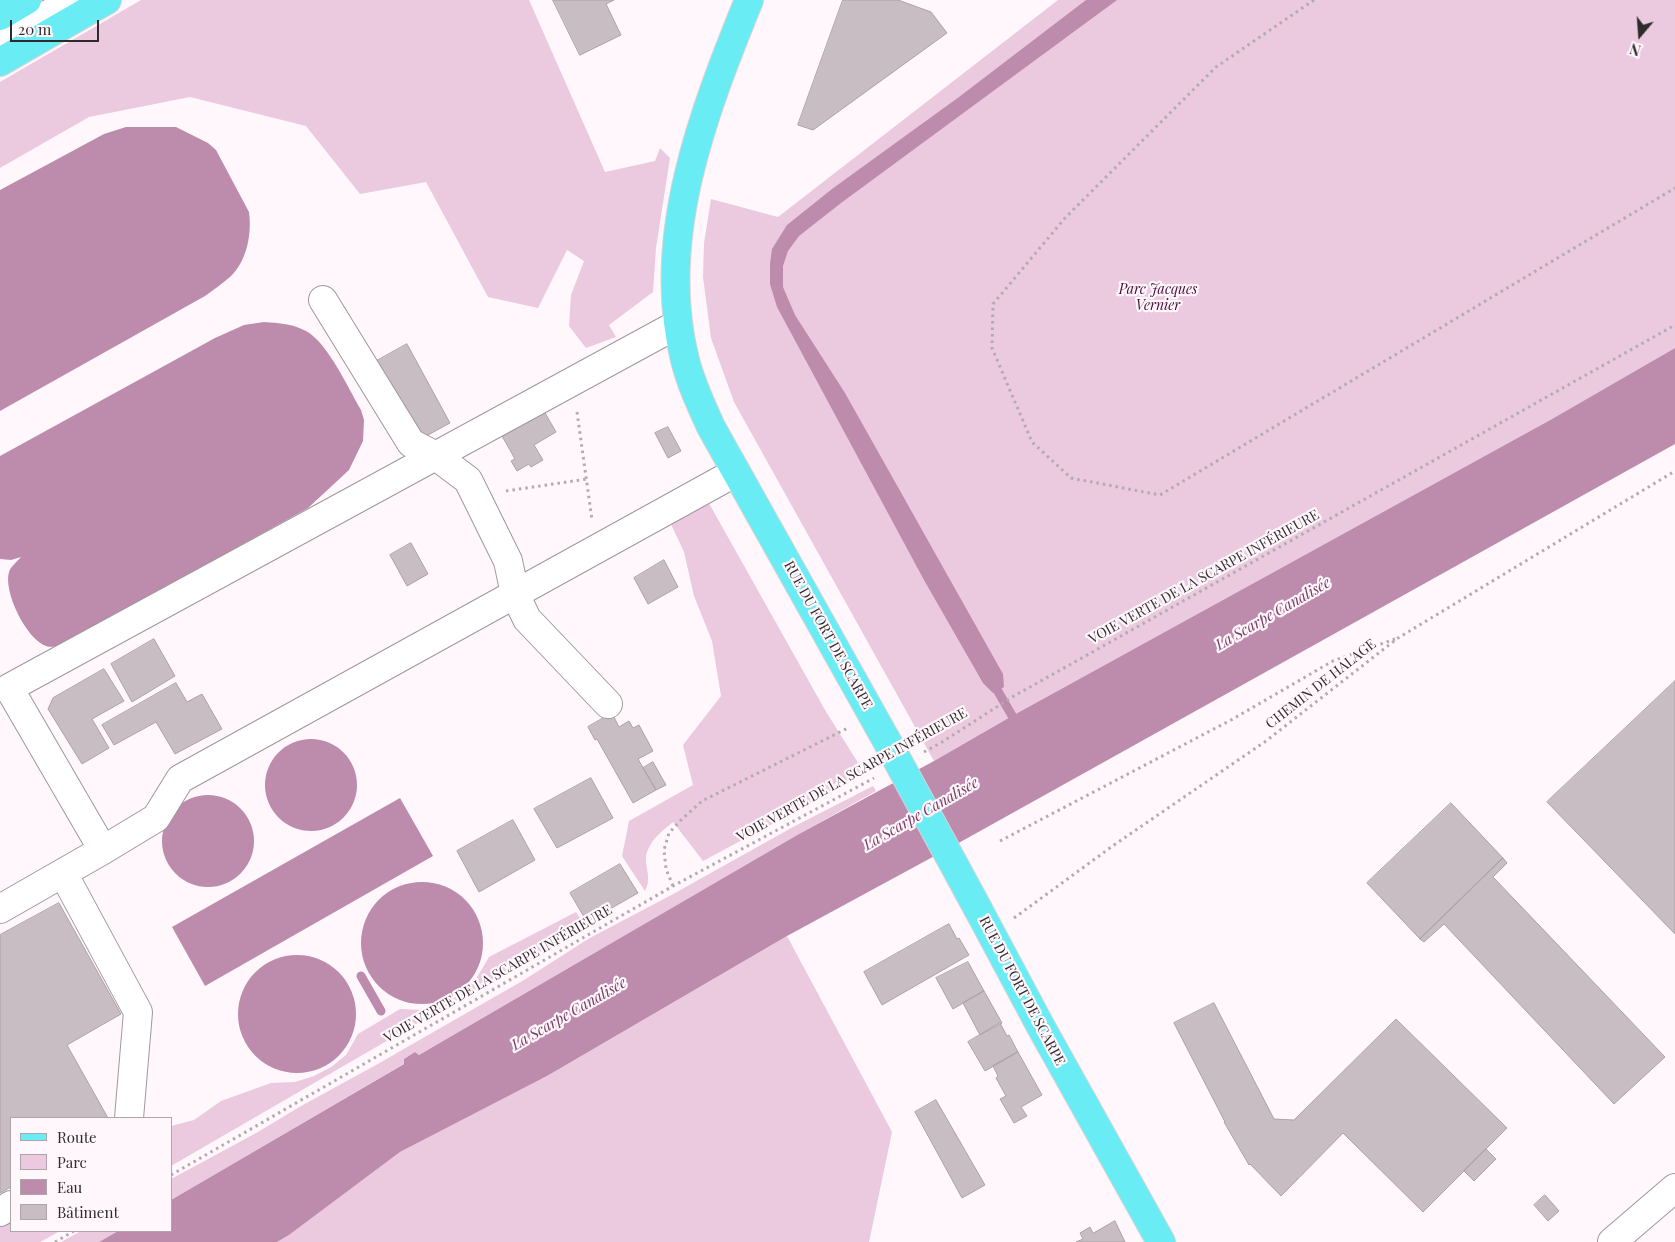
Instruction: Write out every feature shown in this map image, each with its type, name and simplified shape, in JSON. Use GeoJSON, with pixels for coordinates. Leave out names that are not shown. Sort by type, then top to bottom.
{"type":"FeatureCollection","features":[{"type":"Feature","properties":{"kind":"main road"},"geometry":{"type":"LineString","coordinates":[[0,16],[27,0]]}},
{"type":"Feature","properties":{"kind":"main road"},"geometry":{"type":"LineString","coordinates":[[0,62],[107,0]]}},
{"type":"Feature","properties":{"kind":"main road","name":"RUE DU FORT DE SCARPE"},"geometry":{"type":"LineString","coordinates":[[749,0],[703,120],[693,155],[683,203],[679,233],[676,291],[678,324],[692,384],[711,428],[872,713],[1158,1240]]}},
{"type":"Feature","properties":{"kind":"street"},"geometry":{"type":"LineString","coordinates":[[0,42],[73,0]]}},
{"type":"Feature","properties":{"kind":"street"},"geometry":{"type":"LineString","coordinates":[[323,300],[412,443],[436,456],[468,480],[508,561],[515,594],[527,619],[608,704]]}},
{"type":"Feature","properties":{"kind":"street"},"geometry":{"type":"LineString","coordinates":[[104,850],[9,688],[678,324]]}},
{"type":"Feature","properties":{"kind":"street"},"geometry":{"type":"LineString","coordinates":[[0,909],[156,818],[180,779],[736,472]]}},
{"type":"Feature","properties":{"kind":"street"},"geometry":{"type":"LineString","coordinates":[[63,873],[138,1012],[128,1117]]}},
{"type":"Feature","properties":{"kind":"street"},"geometry":{"type":"LineString","coordinates":[[1612,1242],[1675,1188]]}},
{"type":"Feature","properties":{"kind":"path"},"geometry":{"type":"LineString","coordinates":[[1314,0],[1216,67],[1065,218],[993,304],[992,348],[1032,442],[1071,478],[1160,495],[1675,188]]}},
{"type":"Feature","properties":{"kind":"path","name":"VOIE VERTE DE LA SCARPE INFÉRIEURE"},"geometry":{"type":"LineString","coordinates":[[916,756],[942,742],[1014,696],[1675,325]]}},
{"type":"Feature","properties":{"kind":"path"},"geometry":{"type":"LineString","coordinates":[[573,382],[593,526],[603,546]]}},
{"type":"Feature","properties":{"kind":"path","name":"CHEMIN DE HALAGE"},"geometry":{"type":"LineString","coordinates":[[992,934],[1114,845],[1266,741],[1398,638],[1675,470]]}},
{"type":"Feature","properties":{"kind":"path"},"geometry":{"type":"LineString","coordinates":[[475,495],[586,479]]}},
{"type":"Feature","properties":{"kind":"path"},"geometry":{"type":"LineString","coordinates":[[1000,841],[1231,720],[1333,661],[1398,638]]}},
{"type":"Feature","properties":{"kind":"path"},"geometry":{"type":"LineString","coordinates":[[673,886],[666,869],[664,850],[669,833],[680,820],[702,801],[843,730],[872,713]]}},
{"type":"Feature","properties":{"kind":"path","name":"VOIE VERTE DE LA SCARPE INFÉRIEURE"},"geometry":{"type":"LineString","coordinates":[[172,1174],[673,886],[881,774]]}},
{"type":"Feature","properties":{"kind":"path"},"geometry":{"type":"LineString","coordinates":[[55,1242],[72,1232]]}},
{"type":"Feature","properties":{"kind":"green space"},"geometry":{"type":"Polygon","coordinates":[[[141,0],[529,0],[605,172],[655,161],[660,148],[670,158],[656,248],[653,292],[609,325],[616,337],[586,348],[569,326],[571,295],[584,261],[567,250],[538,308],[488,297],[426,182],[360,194],[306,126],[190,97],[89,117],[0,168],[0,82],[141,0]]]}},
{"type":"Feature","properties":{"kind":"green space","name":"Parc Jacques Vernier"},"geometry":{"type":"Polygon","coordinates":[[[1058,0],[1675,0],[1675,348],[1552,419],[1012,716],[934,761],[734,402],[711,338],[703,277],[704,243],[711,199],[778,217],[1058,0]]]}},
{"type":"Feature","properties":{"kind":"green space"},"geometry":{"type":"Polygon","coordinates":[[[706,498],[825,710],[865,774],[703,861],[673,822],[656,837],[650,846],[646,856],[648,882],[645,891],[622,856],[629,821],[693,785],[683,745],[721,696],[712,641],[694,596],[684,552],[668,518],[706,498]]]}},
{"type":"Feature","properties":{"kind":"green space"},"geometry":{"type":"Polygon","coordinates":[[[873,786],[876,791],[419,1055],[415,1052],[404,1059],[405,1063],[172,1199],[172,1178],[258,1132],[524,980],[588,939],[793,827],[873,786]]]}},
{"type":"Feature","properties":{"kind":"green space"},"geometry":{"type":"Polygon","coordinates":[[[576,912],[585,926],[172,1165],[172,1126],[194,1120],[221,1101],[271,1083],[295,1082],[314,1076],[331,1067],[346,1055],[358,1034],[400,1009],[423,1010],[441,1005],[461,994],[476,979],[489,957],[576,912]]]}},
{"type":"Feature","properties":{"kind":"green space"},"geometry":{"type":"Polygon","coordinates":[[[787,936],[892,1132],[869,1242],[277,1242],[400,1152],[547,1076],[787,936]]]}},
{"type":"Feature","properties":{"kind":"green space"},"geometry":{"type":"Polygon","coordinates":[[[10,1219],[10,1232],[58,1232],[40,1242],[0,1242],[0,1224],[10,1219]]]}},
{"type":"Feature","properties":{"kind":"green space"},"geometry":{"type":"Polygon","coordinates":[[[79,1232],[116,1232],[99,1242],[61,1242],[79,1232]]]}},
{"type":"Feature","properties":{"kind":"water"},"geometry":{"type":"Polygon","coordinates":[[[1086,0],[1117,0],[799,236],[788,251],[783,266],[783,287],[795,315],[845,393],[1003,674],[1004,687],[993,693],[983,683],[924,580],[777,307],[770,284],[772,249],[787,225],[832,189],[959,97],[1086,0]]]}},
{"type":"Feature","properties":{"kind":"water"},"geometry":{"type":"Polygon","coordinates":[[[126,127],[176,127],[208,143],[216,150],[249,212],[249,238],[241,263],[230,277],[205,296],[0,411],[0,190],[104,134],[126,127]]]}},
{"type":"Feature","properties":{"kind":"water"},"geometry":{"type":"Polygon","coordinates":[[[264,322],[291,325],[306,331],[322,345],[344,378],[361,410],[364,420],[363,441],[349,470],[308,508],[61,645],[48,647],[38,642],[24,625],[9,591],[9,572],[21,557],[11,560],[0,559],[0,456],[215,338],[244,325],[264,322]]]}},
{"type":"Feature","properties":{"kind":"water","name":"La Scarpe Canalisée"},"geometry":{"type":"Polygon","coordinates":[[[1675,348],[1675,444],[964,840],[787,936],[547,1076],[400,1152],[277,1242],[99,1242],[116,1232],[172,1232],[172,1199],[404,1064],[404,1059],[415,1052],[419,1055],[799,834],[1552,419],[1675,348]]]}},
{"type":"Feature","properties":{"kind":"water"},"geometry":{"type":"Polygon","coordinates":[[[311,739],[329,742],[344,752],[354,767],[357,785],[354,803],[344,818],[329,828],[311,831],[293,828],[278,818],[268,803],[265,785],[268,767],[278,752],[293,742],[311,739]]]}},
{"type":"Feature","properties":{"kind":"water"},"geometry":{"type":"Polygon","coordinates":[[[208,795],[226,798],[241,808],[251,823],[254,841],[251,859],[241,874],[226,884],[208,887],[190,884],[175,874],[165,859],[162,841],[165,823],[175,808],[190,798],[208,795]]]}},
{"type":"Feature","properties":{"kind":"water"},"geometry":{"type":"Polygon","coordinates":[[[400,798],[433,856],[205,986],[172,927],[400,798]]]}},
{"type":"Feature","properties":{"kind":"water"},"geometry":{"type":"Polygon","coordinates":[[[422,882],[434,883],[445,887],[456,892],[465,900],[473,909],[478,920],[482,931],[482,955],[478,966],[473,977],[465,986],[456,994],[445,999],[434,1003],[422,1004],[410,1003],[399,999],[388,994],[379,986],[371,977],[366,966],[362,955],[361,943],[362,931],[366,920],[371,909],[379,900],[388,892],[399,887],[410,883],[422,882]]]}},
{"type":"Feature","properties":{"kind":"water"},"geometry":{"type":"Polygon","coordinates":[[[297,955],[319,960],[339,972],[351,992],[356,1014],[351,1036],[339,1056],[319,1068],[297,1073],[275,1068],[255,1056],[243,1036],[238,1014],[243,992],[255,972],[275,960],[297,955]]]}},
{"type":"Feature","properties":{"kind":"building"},"geometry":{"type":"Polygon","coordinates":[[[553,0],[614,0],[606,4],[621,35],[580,55],[553,0]]]}},
{"type":"Feature","properties":{"kind":"building"},"geometry":{"type":"Polygon","coordinates":[[[843,0],[898,0],[931,12],[947,33],[813,130],[798,125],[843,0]]]}},
{"type":"Feature","properties":{"kind":"building"},"geometry":{"type":"Polygon","coordinates":[[[407,344],[450,423],[417,441],[373,363],[407,344]]]}},
{"type":"Feature","properties":{"kind":"building"},"geometry":{"type":"Polygon","coordinates":[[[544,411],[556,432],[534,445],[543,460],[531,467],[529,464],[517,471],[511,461],[515,459],[502,436],[544,411]]]}},
{"type":"Feature","properties":{"kind":"building"},"geometry":{"type":"Polygon","coordinates":[[[668,427],[681,451],[668,458],[655,433],[668,427]]]}},
{"type":"Feature","properties":{"kind":"building"},"geometry":{"type":"Polygon","coordinates":[[[411,543],[428,574],[407,586],[390,555],[411,543]]]}},
{"type":"Feature","properties":{"kind":"building"},"geometry":{"type":"Polygon","coordinates":[[[664,560],[678,587],[648,604],[634,578],[664,560]]]}},
{"type":"Feature","properties":{"kind":"building"},"geometry":{"type":"Polygon","coordinates":[[[154,639],[175,676],[132,702],[111,664],[154,639]]]}},
{"type":"Feature","properties":{"kind":"building"},"geometry":{"type":"Polygon","coordinates":[[[104,669],[124,701],[92,719],[109,748],[82,764],[48,709],[53,698],[104,669]]]}},
{"type":"Feature","properties":{"kind":"building"},"geometry":{"type":"Polygon","coordinates":[[[1675,681],[1675,934],[1547,802],[1675,681]]]}},
{"type":"Feature","properties":{"kind":"building"},"geometry":{"type":"Polygon","coordinates":[[[176,683],[187,702],[202,694],[222,729],[175,754],[156,722],[114,745],[102,725],[176,683]]]}},
{"type":"Feature","properties":{"kind":"building"},"geometry":{"type":"Polygon","coordinates":[[[612,713],[619,727],[629,721],[633,728],[639,725],[653,751],[638,759],[656,790],[633,803],[597,739],[595,740],[588,727],[612,713]]]}},
{"type":"Feature","properties":{"kind":"building"},"geometry":{"type":"Polygon","coordinates":[[[653,762],[666,785],[656,790],[643,768],[653,762]]]}},
{"type":"Feature","properties":{"kind":"building"},"geometry":{"type":"Polygon","coordinates":[[[591,778],[613,818],[557,848],[534,809],[591,778]]]}},
{"type":"Feature","properties":{"kind":"building"},"geometry":{"type":"Polygon","coordinates":[[[1451,803],[1503,858],[1420,939],[1367,883],[1451,803]]]}},
{"type":"Feature","properties":{"kind":"building"},"geometry":{"type":"Polygon","coordinates":[[[513,820],[535,860],[479,892],[457,851],[513,820]]]}},
{"type":"Feature","properties":{"kind":"building"},"geometry":{"type":"Polygon","coordinates":[[[1503,858],[1507,863],[1493,877],[1665,1057],[1614,1104],[1444,924],[1424,942],[1420,939],[1503,858]]]}},
{"type":"Feature","properties":{"kind":"building"},"geometry":{"type":"Polygon","coordinates":[[[620,864],[638,893],[587,922],[570,893],[620,864]]]}},
{"type":"Feature","properties":{"kind":"building"},"geometry":{"type":"Polygon","coordinates":[[[59,903],[121,1014],[67,1045],[107,1117],[10,1117],[10,1188],[0,1193],[0,935],[59,903]]]}},
{"type":"Feature","properties":{"kind":"building"},"geometry":{"type":"Polygon","coordinates":[[[949,924],[969,955],[882,1005],[864,972],[949,924]]]}},
{"type":"Feature","properties":{"kind":"building"},"geometry":{"type":"Polygon","coordinates":[[[968,962],[984,991],[953,1009],[936,978],[968,962]]]}},
{"type":"Feature","properties":{"kind":"building"},"geometry":{"type":"Polygon","coordinates":[[[984,991],[1002,1023],[980,1035],[963,1003],[984,991]]]}},
{"type":"Feature","properties":{"kind":"building"},"geometry":{"type":"Polygon","coordinates":[[[1214,1003],[1274,1119],[1294,1120],[1396,1019],[1507,1128],[1423,1212],[1343,1133],[1281,1196],[1249,1165],[1224,1122],[1174,1023],[1214,1003]]]}},
{"type":"Feature","properties":{"kind":"building"},"geometry":{"type":"Polygon","coordinates":[[[1000,1023],[1018,1052],[985,1071],[968,1042],[1000,1023]]]}},
{"type":"Feature","properties":{"kind":"building"},"geometry":{"type":"Polygon","coordinates":[[[1018,1052],[1042,1095],[1021,1107],[1027,1116],[1014,1123],[1000,1099],[1006,1096],[996,1078],[998,1076],[993,1066],[1018,1052]]]}},
{"type":"Feature","properties":{"kind":"building"},"geometry":{"type":"Polygon","coordinates":[[[936,1100],[985,1185],[962,1198],[915,1112],[936,1100]]]}},
{"type":"Feature","properties":{"kind":"building"},"geometry":{"type":"Polygon","coordinates":[[[1486,1149],[1496,1159],[1474,1181],[1464,1171],[1486,1149]]]}},
{"type":"Feature","properties":{"kind":"building"},"geometry":{"type":"Polygon","coordinates":[[[1545,1195],[1559,1211],[1548,1221],[1534,1205],[1545,1195]]]}},
{"type":"Feature","properties":{"kind":"building"},"geometry":{"type":"Polygon","coordinates":[[[1115,1221],[1125,1242],[1076,1242],[1083,1239],[1080,1233],[1090,1227],[1093,1233],[1115,1221]]]}},
{"type":"Feature","properties":{"kind":"waterway"},"geometry":{"type":"LineString","coordinates":[[992,681],[1018,726]]}},
{"type":"Feature","properties":{"kind":"waterway"},"geometry":{"type":"LineString","coordinates":[[361,976],[381,1011]]}}]}
